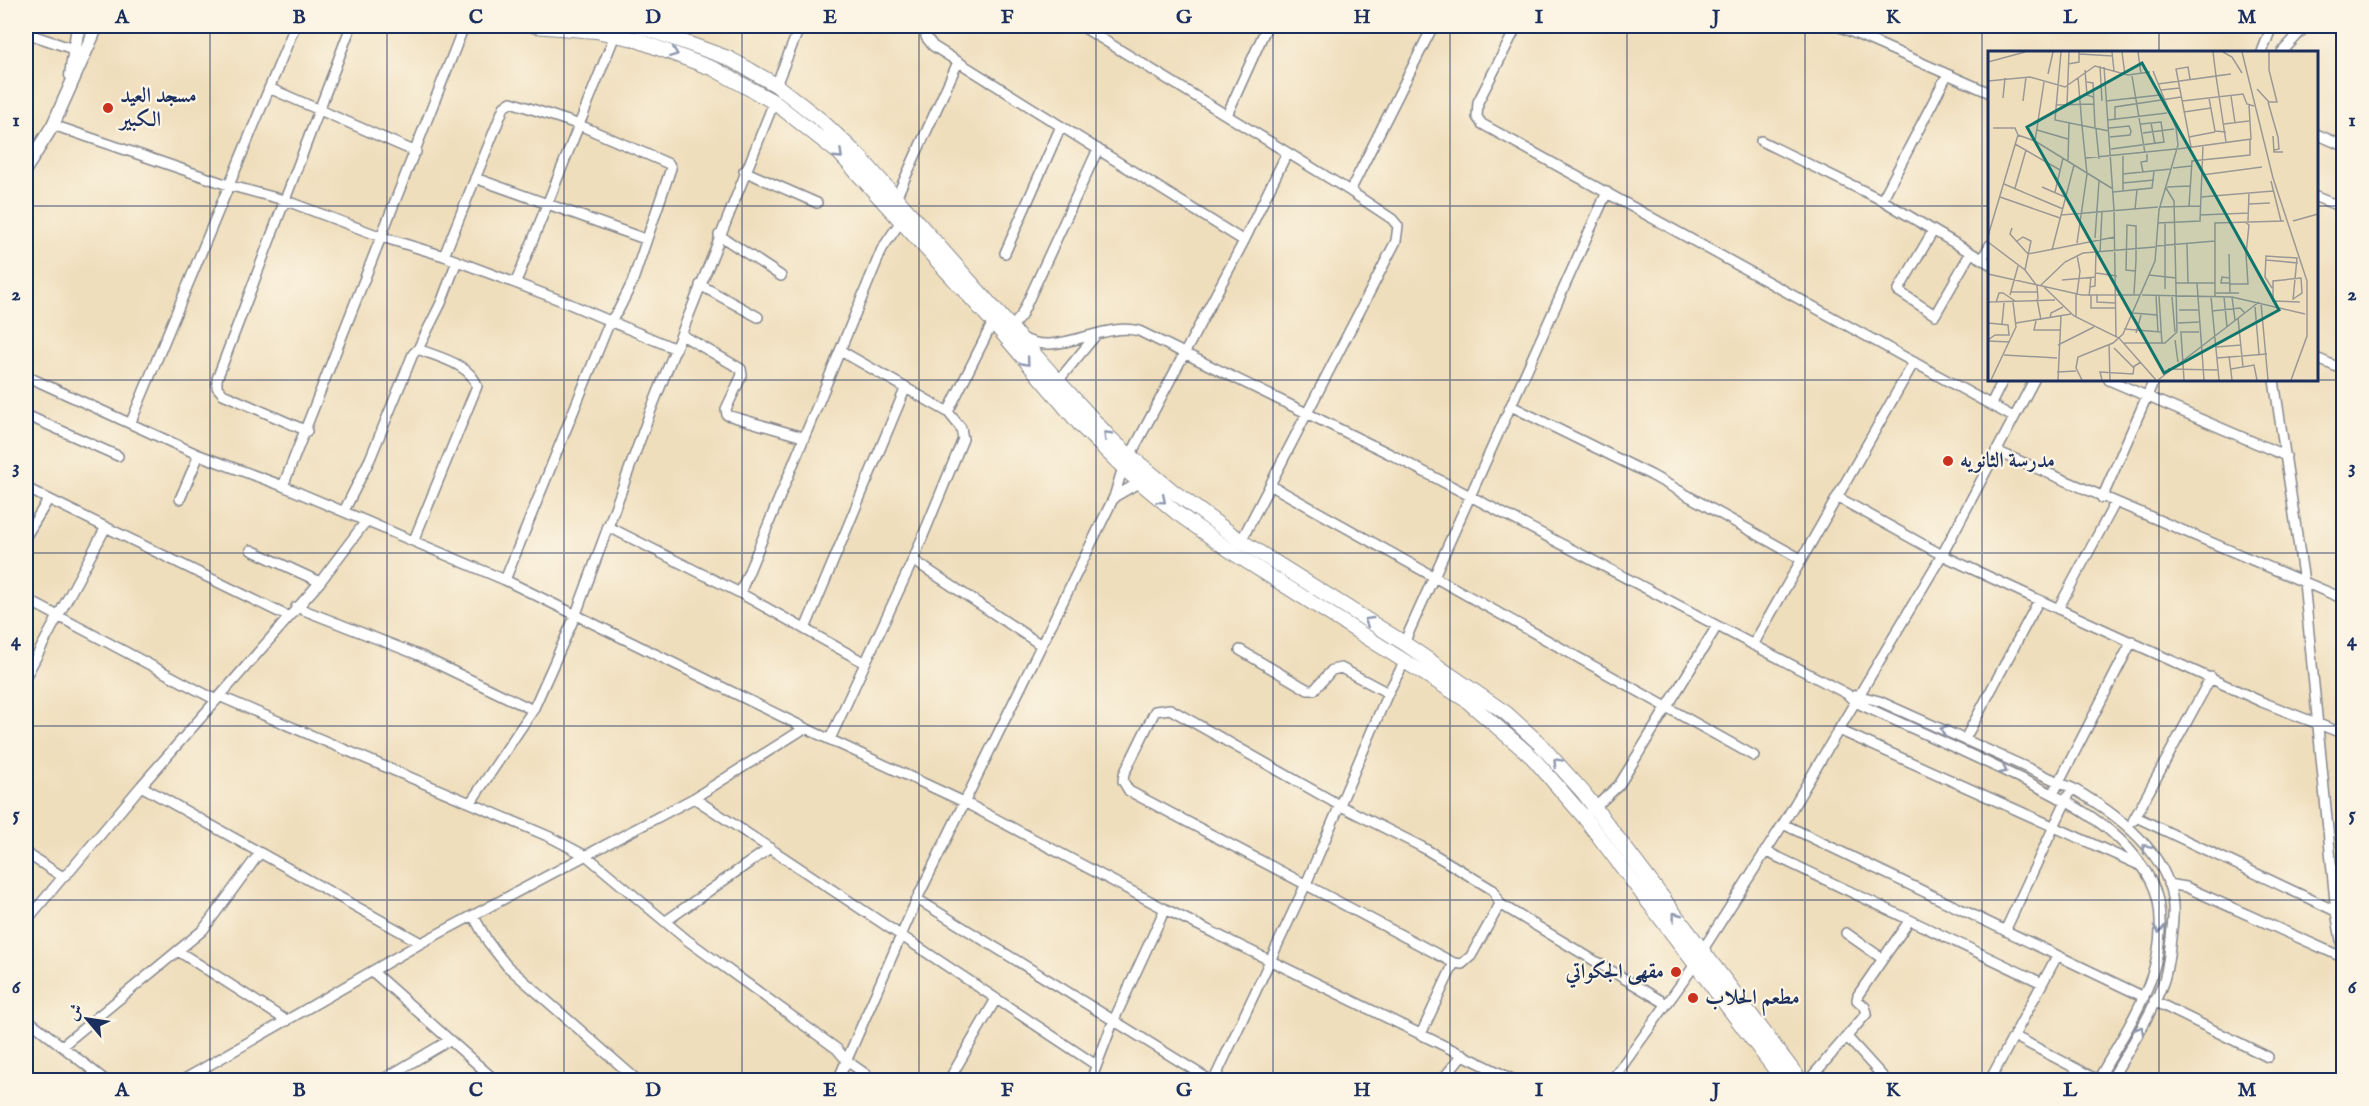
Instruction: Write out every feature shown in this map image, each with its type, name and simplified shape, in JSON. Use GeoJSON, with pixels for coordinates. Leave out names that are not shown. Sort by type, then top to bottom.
{"type":"FeatureCollection","features":[{"type":"Feature","properties":{"kind":"main road"},"geometry":{"type":"LineString","coordinates":[[535,26],[615,34],[634,39],[714,69],[774,102],[840,154],[993,322],[1082,427],[1201,521],[1241,541],[1404,643],[1506,713],[1539,743],[1590,812],[1702,951],[1783,1080]]}},
{"type":"Feature","properties":{"kind":"main road"},"geometry":{"type":"LineString","coordinates":[[639,26],[728,58],[776,85],[842,139],[1110,438],[1140,482],[1201,521],[1488,717],[1590,812],[1694,966],[1800,1080]]}},
{"type":"Feature","properties":{"kind":"street"},"geometry":{"type":"LineString","coordinates":[[65,100],[76,50],[78,26]]}},
{"type":"Feature","properties":{"kind":"street"},"geometry":{"type":"LineString","coordinates":[[26,168],[53,125],[98,26]]}},
{"type":"Feature","properties":{"kind":"street"},"geometry":{"type":"LineString","coordinates":[[131,422],[295,26]]}},
{"type":"Feature","properties":{"kind":"street"},"geometry":{"type":"LineString","coordinates":[[307,430],[223,394],[217,387],[219,370],[351,26]]}},
{"type":"Feature","properties":{"kind":"street"},"geometry":{"type":"LineString","coordinates":[[283,486],[307,430],[464,26]]}},
{"type":"Feature","properties":{"kind":"street"},"geometry":{"type":"LineString","coordinates":[[776,85],[800,26]]}},
{"type":"Feature","properties":{"kind":"street"},"geometry":{"type":"LineString","coordinates":[[927,26],[926,37],[929,43],[957,62],[1244,241]]}},
{"type":"Feature","properties":{"kind":"street"},"geometry":{"type":"LineString","coordinates":[[1081,26],[1350,191],[1392,219],[1398,226],[1398,235],[1241,541]]}},
{"type":"Feature","properties":{"kind":"street"},"geometry":{"type":"LineString","coordinates":[[1227,115],[1267,26]]}},
{"type":"Feature","properties":{"kind":"street"},"geometry":{"type":"LineString","coordinates":[[1350,191],[1433,26]]}},
{"type":"Feature","properties":{"kind":"street"},"geometry":{"type":"LineString","coordinates":[[1517,26],[1478,102],[1477,117],[1491,130],[2013,417]]}},
{"type":"Feature","properties":{"kind":"street"},"geometry":{"type":"LineString","coordinates":[[1838,26],[1988,93]]}},
{"type":"Feature","properties":{"kind":"street"},"geometry":{"type":"LineString","coordinates":[[2262,51],[2271,26]]}},
{"type":"Feature","properties":{"kind":"street"},"geometry":{"type":"LineString","coordinates":[[2283,51],[2306,26]]}},
{"type":"Feature","properties":{"kind":"street"},"geometry":{"type":"LineString","coordinates":[[26,33],[76,50]]}},
{"type":"Feature","properties":{"kind":"street"},"geometry":{"type":"LineString","coordinates":[[516,282],[577,124],[615,34]]}},
{"type":"Feature","properties":{"kind":"street"},"geometry":{"type":"LineString","coordinates":[[896,198],[957,62]]}},
{"type":"Feature","properties":{"kind":"street"},"geometry":{"type":"LineString","coordinates":[[1882,200],[1947,75]]}},
{"type":"Feature","properties":{"kind":"street"},"geometry":{"type":"LineString","coordinates":[[269,88],[416,152]]}},
{"type":"Feature","properties":{"kind":"street"},"geometry":{"type":"LineString","coordinates":[[444,256],[504,106],[511,102],[577,124],[669,164],[671,176],[645,239],[632,283],[618,311],[610,321],[505,580]]}},
{"type":"Feature","properties":{"kind":"street"},"geometry":{"type":"LineString","coordinates":[[471,802],[533,710],[576,614],[719,235],[774,102]]}},
{"type":"Feature","properties":{"kind":"street"},"geometry":{"type":"LineString","coordinates":[[53,125],[228,185],[284,200],[382,237],[444,256],[516,282],[676,349]]}},
{"type":"Feature","properties":{"kind":"street"},"geometry":{"type":"LineString","coordinates":[[1005,253],[1060,126]]}},
{"type":"Feature","properties":{"kind":"street"},"geometry":{"type":"LineString","coordinates":[[2318,135],[2343,146]]}},
{"type":"Feature","properties":{"kind":"street"},"geometry":{"type":"LineString","coordinates":[[1761,141],[1882,200],[1970,254],[1986,261]]}},
{"type":"Feature","properties":{"kind":"street"},"geometry":{"type":"LineString","coordinates":[[1098,149],[1014,331],[1025,340],[1047,342],[1097,334],[1114,328],[1131,329],[1185,353],[1308,412],[1847,694],[2054,794],[2083,811],[2121,842],[2141,866],[2155,890],[2159,921],[2152,974],[2144,997],[2098,1080],[2014,1036]]}},
{"type":"Feature","properties":{"kind":"street"},"geometry":{"type":"LineString","coordinates":[[838,1080],[917,899],[1114,497],[1126,461],[1244,241],[1287,153]]}},
{"type":"Feature","properties":{"kind":"street"},"geometry":{"type":"LineString","coordinates":[[744,171],[817,203]]}},
{"type":"Feature","properties":{"kind":"street"},"geometry":{"type":"LineString","coordinates":[[475,178],[645,239]]}},
{"type":"Feature","properties":{"kind":"street"},"geometry":{"type":"LineString","coordinates":[[1404,643],[1607,192]]}},
{"type":"Feature","properties":{"kind":"street"},"geometry":{"type":"LineString","coordinates":[[2318,198],[2343,208]]}},
{"type":"Feature","properties":{"kind":"street"},"geometry":{"type":"LineString","coordinates":[[740,593],[882,249],[901,221]]}},
{"type":"Feature","properties":{"kind":"street"},"geometry":{"type":"LineString","coordinates":[[1933,231],[1898,291],[1935,315],[1970,254]]}},
{"type":"Feature","properties":{"kind":"street"},"geometry":{"type":"LineString","coordinates":[[719,235],[781,276]]}},
{"type":"Feature","properties":{"kind":"street"},"geometry":{"type":"LineString","coordinates":[[344,511],[370,459],[407,364],[418,349],[441,303],[457,261]]}},
{"type":"Feature","properties":{"kind":"street"},"geometry":{"type":"LineString","coordinates":[[700,285],[758,317]]}},
{"type":"Feature","properties":{"kind":"street"},"geometry":{"type":"LineString","coordinates":[[948,412],[993,322]]}},
{"type":"Feature","properties":{"kind":"street"},"geometry":{"type":"LineString","coordinates":[[1058,381],[1097,334]]}},
{"type":"Feature","properties":{"kind":"street"},"geometry":{"type":"LineString","coordinates":[[682,335],[741,369],[742,375],[726,409],[727,415],[803,437]]}},
{"type":"Feature","properties":{"kind":"street"},"geometry":{"type":"LineString","coordinates":[[414,540],[477,386],[475,379],[456,364],[418,349]]}},
{"type":"Feature","properties":{"kind":"street"},"geometry":{"type":"LineString","coordinates":[[830,739],[913,560],[962,447],[961,428],[948,412],[841,351]]}},
{"type":"Feature","properties":{"kind":"street"},"geometry":{"type":"LineString","coordinates":[[2318,359],[2343,370]]}},
{"type":"Feature","properties":{"kind":"street"},"geometry":{"type":"LineString","coordinates":[[1753,645],[1914,362]]}},
{"type":"Feature","properties":{"kind":"street"},"geometry":{"type":"LineString","coordinates":[[26,376],[199,454],[344,511],[505,580],[805,728],[964,802],[1165,909],[1514,1080]]}},
{"type":"Feature","properties":{"kind":"street"},"geometry":{"type":"LineString","coordinates":[[1990,404],[2002,381]]}},
{"type":"Feature","properties":{"kind":"street"},"geometry":{"type":"LineString","coordinates":[[1702,951],[1783,824],[1942,555],[2033,381]]}},
{"type":"Feature","properties":{"kind":"street"},"geometry":{"type":"LineString","coordinates":[[2111,381],[2286,456]]}},
{"type":"Feature","properties":{"kind":"street"},"geometry":{"type":"LineString","coordinates":[[2102,498],[2154,381]]}},
{"type":"Feature","properties":{"kind":"street"},"geometry":{"type":"LineString","coordinates":[[2168,884],[2186,887],[2343,957],[2304,582],[2274,381]]}},
{"type":"Feature","properties":{"kind":"street"},"geometry":{"type":"LineString","coordinates":[[805,629],[906,387]]}},
{"type":"Feature","properties":{"kind":"street"},"geometry":{"type":"LineString","coordinates":[[1510,406],[1651,475],[1801,559]]}},
{"type":"Feature","properties":{"kind":"street"},"geometry":{"type":"LineString","coordinates":[[26,415],[118,456]]}},
{"type":"Feature","properties":{"kind":"street"},"geometry":{"type":"LineString","coordinates":[[1996,451],[2343,599]]}},
{"type":"Feature","properties":{"kind":"street"},"geometry":{"type":"LineString","coordinates":[[180,499],[199,454]]}},
{"type":"Feature","properties":{"kind":"street"},"geometry":{"type":"LineString","coordinates":[[1114,497],[1140,482]]}},
{"type":"Feature","properties":{"kind":"street"},"geometry":{"type":"LineString","coordinates":[[1270,485],[1754,756]]}},
{"type":"Feature","properties":{"kind":"street"},"geometry":{"type":"LineString","coordinates":[[26,488],[287,616]]}},
{"type":"Feature","properties":{"kind":"street"},"geometry":{"type":"LineString","coordinates":[[1837,497],[1942,555],[2262,702],[2343,734]]}},
{"type":"Feature","properties":{"kind":"street"},"geometry":{"type":"LineString","coordinates":[[26,536],[48,500]]}},
{"type":"Feature","properties":{"kind":"street"},"geometry":{"type":"LineString","coordinates":[[2058,609],[2115,503]]}},
{"type":"Feature","properties":{"kind":"street"},"geometry":{"type":"LineString","coordinates":[[26,921],[287,616],[320,582],[366,521]]}},
{"type":"Feature","properties":{"kind":"street"},"geometry":{"type":"LineString","coordinates":[[608,526],[740,593],[865,663]]}},
{"type":"Feature","properties":{"kind":"street"},"geometry":{"type":"LineString","coordinates":[[26,676],[106,527]]}},
{"type":"Feature","properties":{"kind":"street"},"geometry":{"type":"LineString","coordinates":[[251,550],[320,582]]}},
{"type":"Feature","properties":{"kind":"street"},"geometry":{"type":"LineString","coordinates":[[913,560],[1041,645]]}},
{"type":"Feature","properties":{"kind":"street"},"geometry":{"type":"LineString","coordinates":[[26,599],[218,698],[471,802],[550,837],[588,857],[687,940],[837,1049],[847,1061],[874,1080]]}},
{"type":"Feature","properties":{"kind":"street"},"geometry":{"type":"LineString","coordinates":[[1965,739],[2039,600]]}},
{"type":"Feature","properties":{"kind":"street"},"geometry":{"type":"LineString","coordinates":[[296,607],[421,656],[533,710]]}},
{"type":"Feature","properties":{"kind":"street"},"geometry":{"type":"LineString","coordinates":[[1590,812],[1618,785],[1717,626]]}},
{"type":"Feature","properties":{"kind":"street"},"geometry":{"type":"LineString","coordinates":[[2054,794],[2132,641]]}},
{"type":"Feature","properties":{"kind":"street"},"geometry":{"type":"LineString","coordinates":[[1240,650],[1308,690],[1314,690],[1332,670],[1341,668],[1388,693]]}},
{"type":"Feature","properties":{"kind":"street"},"geometry":{"type":"LineString","coordinates":[[917,899],[1113,1022],[1212,1080],[1306,884],[1388,693],[1405,661]]}},
{"type":"Feature","properties":{"kind":"street"},"geometry":{"type":"LineString","coordinates":[[2128,828],[2211,677]]}},
{"type":"Feature","properties":{"kind":"street"},"geometry":{"type":"LineString","coordinates":[[1857,699],[1869,697],[2072,788],[2128,828],[2154,857],[2168,884],[2173,904],[2169,956],[2164,980],[2111,1080]]}},
{"type":"Feature","properties":{"kind":"street"},"geometry":{"type":"LineString","coordinates":[[1500,904],[1471,956],[1462,964],[1454,963],[1129,792],[1123,781],[1124,774],[1155,711],[1164,708],[1339,806],[1422,847],[1487,886],[1497,895],[1500,904],[1665,1003]]}},
{"type":"Feature","properties":{"kind":"street"},"geometry":{"type":"LineString","coordinates":[[183,1080],[421,943],[588,857],[694,798],[805,728]]}},
{"type":"Feature","properties":{"kind":"street"},"geometry":{"type":"LineString","coordinates":[[1839,730],[2141,866]]}},
{"type":"Feature","properties":{"kind":"street"},"geometry":{"type":"LineString","coordinates":[[141,786],[421,943]]}},
{"type":"Feature","properties":{"kind":"street"},"geometry":{"type":"LineString","coordinates":[[2005,931],[2072,788]]}},
{"type":"Feature","properties":{"kind":"street"},"geometry":{"type":"LineString","coordinates":[[694,798],[901,934],[918,949],[1096,1065]]}},
{"type":"Feature","properties":{"kind":"street"},"geometry":{"type":"LineString","coordinates":[[2136,817],[2340,913]]}},
{"type":"Feature","properties":{"kind":"street"},"geometry":{"type":"LineString","coordinates":[[1783,824],[1921,888],[2144,997]]}},
{"type":"Feature","properties":{"kind":"street"},"geometry":{"type":"LineString","coordinates":[[666,921],[770,848]]}},
{"type":"Feature","properties":{"kind":"street"},"geometry":{"type":"LineString","coordinates":[[1765,851],[2042,983]]}},
{"type":"Feature","properties":{"kind":"street"},"geometry":{"type":"LineString","coordinates":[[26,853],[63,877]]}},
{"type":"Feature","properties":{"kind":"street"},"geometry":{"type":"LineString","coordinates":[[62,1046],[210,922],[259,854]]}},
{"type":"Feature","properties":{"kind":"street"},"geometry":{"type":"LineString","coordinates":[[1091,1080],[1113,1022],[1165,909]]}},
{"type":"Feature","properties":{"kind":"street"},"geometry":{"type":"LineString","coordinates":[[474,917],[488,942],[507,966],[637,1080]]}},
{"type":"Feature","properties":{"kind":"street"},"geometry":{"type":"LineString","coordinates":[[1809,1080],[1867,1013],[1867,1009],[1857,998],[1909,921]]}},
{"type":"Feature","properties":{"kind":"street"},"geometry":{"type":"LineString","coordinates":[[1846,933],[1883,959]]}},
{"type":"Feature","properties":{"kind":"street"},"geometry":{"type":"LineString","coordinates":[[178,951],[287,1021]]}},
{"type":"Feature","properties":{"kind":"street"},"geometry":{"type":"LineString","coordinates":[[1990,1080],[2057,956]]}},
{"type":"Feature","properties":{"kind":"street"},"geometry":{"type":"LineString","coordinates":[[1421,1034],[1454,963]]}},
{"type":"Feature","properties":{"kind":"street"},"geometry":{"type":"LineString","coordinates":[[1612,1080],[1665,1003],[1694,966]]}},
{"type":"Feature","properties":{"kind":"street"},"geometry":{"type":"LineString","coordinates":[[373,972],[495,1080]]}},
{"type":"Feature","properties":{"kind":"street"},"geometry":{"type":"LineString","coordinates":[[949,1080],[996,999]]}},
{"type":"Feature","properties":{"kind":"street"},"geometry":{"type":"LineString","coordinates":[[2154,1001],[2268,1057]]}},
{"type":"Feature","properties":{"kind":"street"},"geometry":{"type":"LineString","coordinates":[[26,1018],[105,1080]]}},
{"type":"Feature","properties":{"kind":"street"},"geometry":{"type":"LineString","coordinates":[[1847,1037],[1886,1080]]}},
{"type":"Feature","properties":{"kind":"street"},"geometry":{"type":"LineString","coordinates":[[382,1080],[450,1040]]}},
{"type":"Feature","properties":{"kind":"street"},"geometry":{"type":"LineString","coordinates":[[1442,1080],[1463,1054]]}},
{"type":"Feature","properties":{"kind":"place","name":"مسجد العيد الكبير"},"geometry":{"type":"Point","coordinates":[108,108]}},
{"type":"Feature","properties":{"kind":"place","name":"مدرسة الثانويه"},"geometry":{"type":"Point","coordinates":[1948,461]}},
{"type":"Feature","properties":{"kind":"place","name":"مقهى الجكواتي"},"geometry":{"type":"Point","coordinates":[1676,972]}},
{"type":"Feature","properties":{"kind":"place","name":"مطعم الحلاب"},"geometry":{"type":"Point","coordinates":[1693,998]}}]}
